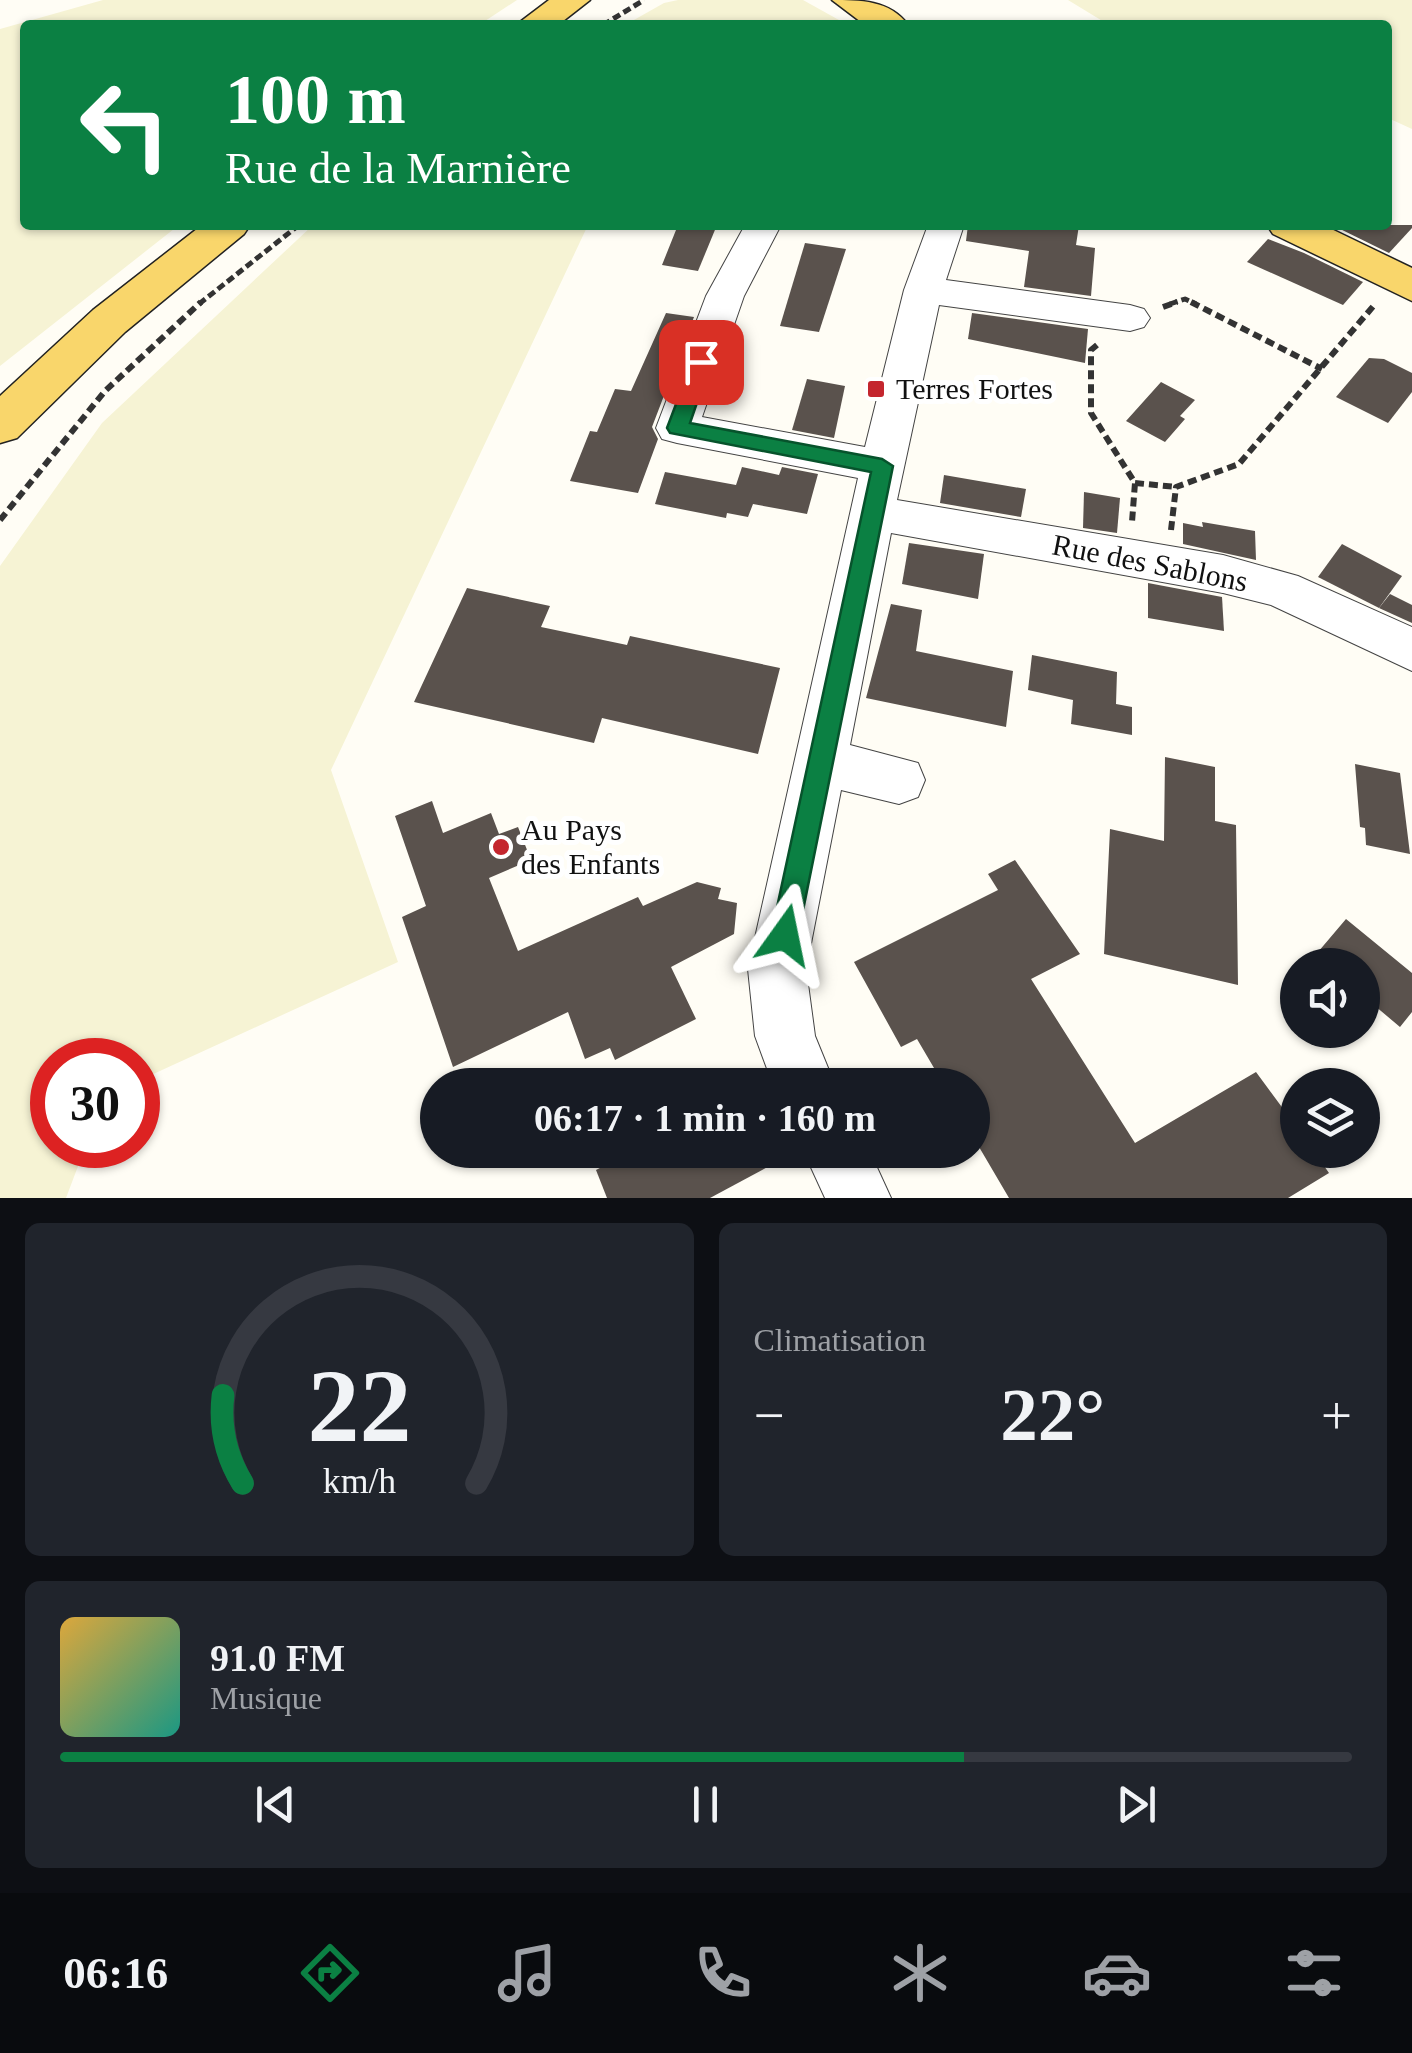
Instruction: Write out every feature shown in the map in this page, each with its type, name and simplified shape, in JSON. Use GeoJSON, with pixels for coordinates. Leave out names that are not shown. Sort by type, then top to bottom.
{"type":"FeatureCollection","features":[{"type":"Feature","properties":{"kind":"main road"},"geometry":{"type":"LineString","coordinates":[[542,20],[573,0]]}},
{"type":"Feature","properties":{"kind":"main road"},"geometry":{"type":"LineString","coordinates":[[848,0],[882,20]]}},
{"type":"Feature","properties":{"kind":"main road"},"geometry":{"type":"LineString","coordinates":[[0,426],[109,321],[224,230]]}},
{"type":"Feature","properties":{"kind":"main road"},"geometry":{"type":"LineString","coordinates":[[1298,230],[1404,283]]}},
{"type":"Feature","properties":{"kind":"street"},"geometry":{"type":"LineString","coordinates":[[760,230],[740,270],[783,276]]}},
{"type":"Feature","properties":{"kind":"street"},"geometry":{"type":"LineString","coordinates":[[797,1068],[784,1036],[777,969],[923,290],[944,230]]}},
{"type":"Feature","properties":{"kind":"street","name":"Rue des Sablons"},"geometry":{"type":"LineString","coordinates":[[740,270],[725,296],[678,428],[879,490],[1149,561],[1281,589],[1353,619],[1412,652]]}},
{"type":"Feature","properties":{"kind":"street"},"geometry":{"type":"LineString","coordinates":[[923,290],[1130,318]]}},
{"type":"Feature","properties":{"kind":"street"},"geometry":{"type":"LineString","coordinates":[[822,762],[899,780]]}},
{"type":"Feature","properties":{"kind":"street"},"geometry":{"type":"LineString","coordinates":[[844,1168],[858,1198]]}},
{"type":"Feature","properties":{"kind":"path"},"geometry":{"type":"LineString","coordinates":[[611,20],[644,0]]}},
{"type":"Feature","properties":{"kind":"path"},"geometry":{"type":"LineString","coordinates":[[0,520],[105,391],[213,290],[292,230]]}},
{"type":"Feature","properties":{"kind":"path"},"geometry":{"type":"LineString","coordinates":[[1135,482],[1176,487],[1239,464],[1404,283]]}},
{"type":"Feature","properties":{"kind":"path"},"geometry":{"type":"LineString","coordinates":[[1149,561],[1135,482],[1091,413],[1091,350],[1130,318],[1186,298],[1322,369]]}},
{"type":"Feature","properties":{"kind":"path"},"geometry":{"type":"LineString","coordinates":[[1149,561],[1176,487]]}},
{"type":"Feature","properties":{"kind":"shaded area"},"geometry":{"type":"Polygon","coordinates":[[[103,0],[517,0],[487,20],[32,20],[103,0]]]}},
{"type":"Feature","properties":{"kind":"shaded area"},"geometry":{"type":"Polygon","coordinates":[[[803,0],[839,20],[634,20],[664,3],[803,0]]]}},
{"type":"Feature","properties":{"kind":"shaded area"},"geometry":{"type":"Polygon","coordinates":[[[1068,0],[1412,0],[1412,129],[1392,120],[1392,20],[1101,20],[1068,0]]]}},
{"type":"Feature","properties":{"kind":"shaded area"},"geometry":{"type":"Polygon","coordinates":[[[20,23],[20,230],[173,230],[0,366],[0,29],[20,23]]]}},
{"type":"Feature","properties":{"kind":"shaded area"},"geometry":{"type":"Polygon","coordinates":[[[308,230],[586,230],[331,770],[398,962],[160,1071],[160,1038],[30,1038],[30,1168],[77,1168],[66,1198],[0,1198],[0,566],[102,423],[308,230]]]}},
{"type":"Feature","properties":{"kind":"building"},"geometry":{"type":"Polygon","coordinates":[[[1392,225],[1412,225],[1389,253],[1342,230],[1392,230],[1392,225]]]}},
{"type":"Feature","properties":{"kind":"building"},"geometry":{"type":"Polygon","coordinates":[[[676,230],[715,230],[698,271],[662,265],[676,230]]]}},
{"type":"Feature","properties":{"kind":"building"},"geometry":{"type":"Polygon","coordinates":[[[967,230],[1078,230],[1076,245],[1095,248],[1091,296],[1024,287],[1029,251],[966,241],[967,230]]]}},
{"type":"Feature","properties":{"kind":"building"},"geometry":{"type":"Polygon","coordinates":[[[1268,239],[1363,282],[1343,305],[1247,262],[1268,239]]]}},
{"type":"Feature","properties":{"kind":"building"},"geometry":{"type":"Polygon","coordinates":[[[805,243],[846,249],[819,332],[780,326],[805,243]]]}},
{"type":"Feature","properties":{"kind":"building"},"geometry":{"type":"Polygon","coordinates":[[[666,313],[694,317],[652,427],[658,439],[638,493],[570,481],[590,431],[597,432],[615,389],[631,391],[666,313]]]}},
{"type":"Feature","properties":{"kind":"building"},"geometry":{"type":"Polygon","coordinates":[[[972,313],[1088,329],[1085,363],[968,339],[972,313]]]}},
{"type":"Feature","properties":{"kind":"building"},"geometry":{"type":"Polygon","coordinates":[[[1369,358],[1384,359],[1412,373],[1412,392],[1388,423],[1336,397],[1369,358]]]}},
{"type":"Feature","properties":{"kind":"building"},"geometry":{"type":"Polygon","coordinates":[[[807,379],[845,386],[834,438],[792,430],[807,379]]]}},
{"type":"Feature","properties":{"kind":"building"},"geometry":{"type":"Polygon","coordinates":[[[1161,382],[1195,400],[1165,442],[1126,421],[1161,382]]]}},
{"type":"Feature","properties":{"kind":"building"},"geometry":{"type":"Polygon","coordinates":[[[742,467],[779,475],[782,467],[818,474],[807,514],[753,504],[748,517],[727,513],[726,518],[655,504],[665,472],[736,485],[742,467]]]}},
{"type":"Feature","properties":{"kind":"building"},"geometry":{"type":"Polygon","coordinates":[[[944,475],[1026,489],[1021,517],[940,503],[944,475]]]}},
{"type":"Feature","properties":{"kind":"building"},"geometry":{"type":"Polygon","coordinates":[[[1084,492],[1120,498],[1117,533],[1083,528],[1084,492]]]}},
{"type":"Feature","properties":{"kind":"building"},"geometry":{"type":"Polygon","coordinates":[[[1202,522],[1255,531],[1256,560],[1183,544],[1183,523],[1203,527],[1202,522]]]}},
{"type":"Feature","properties":{"kind":"building"},"geometry":{"type":"Polygon","coordinates":[[[909,543],[984,554],[978,599],[902,584],[909,543]]]}},
{"type":"Feature","properties":{"kind":"building"},"geometry":{"type":"Polygon","coordinates":[[[1342,544],[1402,576],[1379,608],[1318,577],[1342,544]]]}},
{"type":"Feature","properties":{"kind":"building"},"geometry":{"type":"Polygon","coordinates":[[[1148,583],[1222,597],[1224,631],[1148,618],[1148,583]]]}},
{"type":"Feature","properties":{"kind":"building"},"geometry":{"type":"Polygon","coordinates":[[[467,588],[550,606],[541,627],[627,645],[630,636],[780,668],[758,754],[602,718],[594,743],[414,702],[467,588]]]}},
{"type":"Feature","properties":{"kind":"building"},"geometry":{"type":"Polygon","coordinates":[[[1390,594],[1412,605],[1412,623],[1379,608],[1390,594]]]}},
{"type":"Feature","properties":{"kind":"building"},"geometry":{"type":"Polygon","coordinates":[[[891,604],[922,610],[916,651],[1013,671],[1006,727],[866,698],[891,604]]]}},
{"type":"Feature","properties":{"kind":"building"},"geometry":{"type":"Polygon","coordinates":[[[1032,655],[1117,672],[1116,704],[1132,707],[1132,735],[1071,724],[1073,700],[1028,690],[1032,655]]]}},
{"type":"Feature","properties":{"kind":"building"},"geometry":{"type":"Polygon","coordinates":[[[1165,757],[1215,767],[1215,821],[1236,825],[1238,985],[1104,954],[1110,829],[1164,841],[1165,757]]]}},
{"type":"Feature","properties":{"kind":"building"},"geometry":{"type":"Polygon","coordinates":[[[1355,764],[1400,773],[1410,854],[1366,845],[1365,828],[1360,827],[1355,764]]]}},
{"type":"Feature","properties":{"kind":"building"},"geometry":{"type":"Polygon","coordinates":[[[432,801],[443,833],[491,813],[499,834],[518,827],[531,860],[489,878],[518,951],[638,897],[643,906],[697,882],[721,888],[718,899],[737,903],[734,934],[671,967],[696,1019],[615,1060],[610,1048],[585,1059],[568,1012],[453,1067],[402,917],[426,906],[395,816],[432,801]]]}},
{"type":"Feature","properties":{"kind":"building"},"geometry":{"type":"Polygon","coordinates":[[[1015,860],[1080,954],[1031,979],[1135,1143],[1256,1072],[1280,1105],[1280,1168],[1326,1168],[1329,1173],[1288,1198],[1009,1198],[990,1166],[990,1068],[934,1068],[917,1039],[901,1047],[854,962],[998,890],[988,874],[1015,860]]]}},
{"type":"Feature","properties":{"kind":"building"},"geometry":{"type":"Polygon","coordinates":[[[1346,919],[1412,973],[1412,1012],[1400,1027],[1380,1010],[1380,948],[1321,948],[1346,919]]]}},
{"type":"Feature","properties":{"kind":"building"},"geometry":{"type":"Polygon","coordinates":[[[766,1168],[710,1198],[607,1198],[596,1170],[766,1168]]]}},
{"type":"Feature","properties":{"kind":"place","name":"Terres Fortes"},"geometry":{"type":"Point","coordinates":[876,389]}},
{"type":"Feature","properties":{"kind":"place","name":"Au Pays des Enfants"},"geometry":{"type":"Point","coordinates":[501,847]}},
{"type":"Feature","properties":{"kind":"route"},"geometry":{"type":"LineString","coordinates":[[701,362],[678,428],[882,466],[785,935]]}}]}
